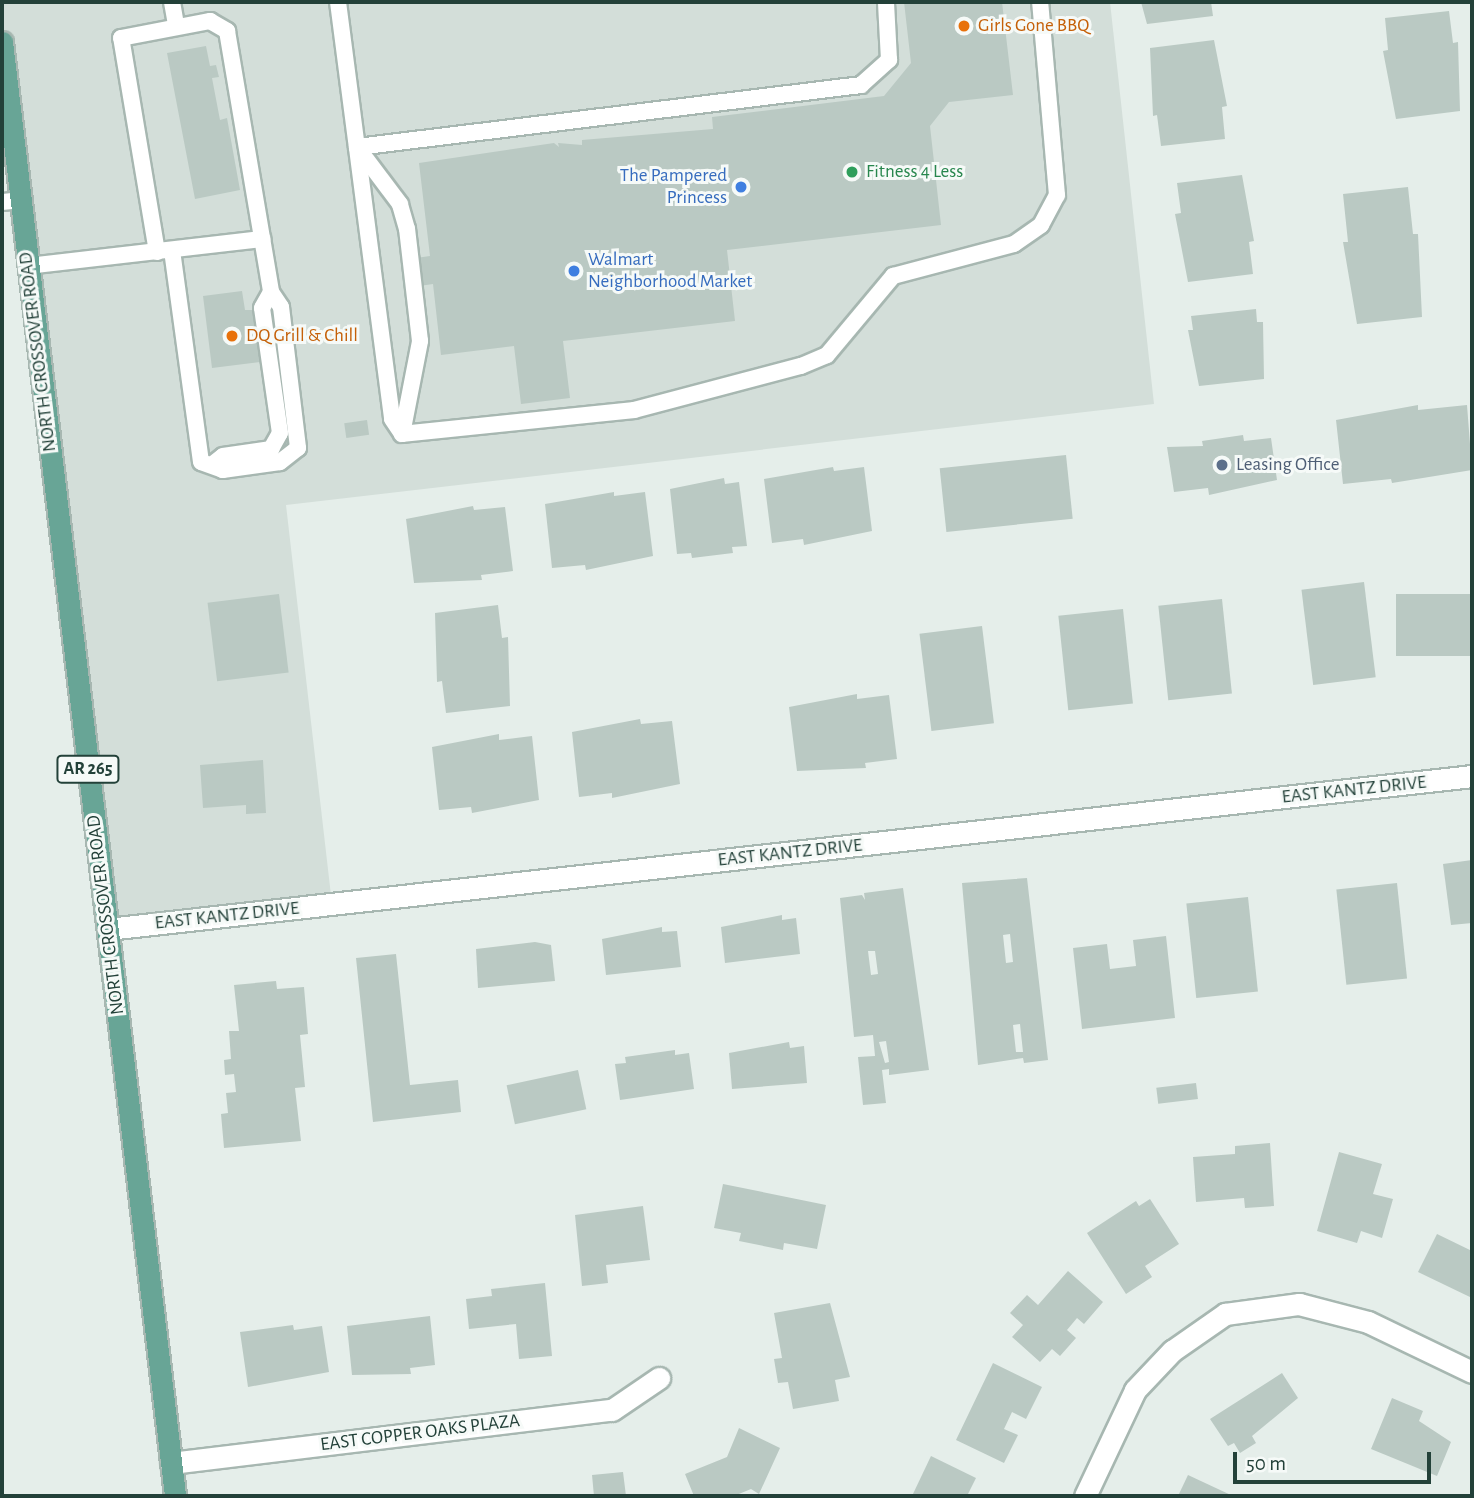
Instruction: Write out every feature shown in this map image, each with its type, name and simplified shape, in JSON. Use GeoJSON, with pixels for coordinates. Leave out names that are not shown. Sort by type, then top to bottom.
{"type":"FeatureCollection","features":[{"type":"Feature","properties":{"kind":"main road","name":"NORTH CROSSOVER ROAD"},"geometry":{"type":"LineString","coordinates":[[2,42],[11,201],[27,266],[175,1496]]}},
{"type":"Feature","properties":{"kind":"street","name":"EAST KANTZ DRIVE"},"geometry":{"type":"LineString","coordinates":[[108,929],[1472,776]]}},
{"type":"Feature","properties":{"kind":"street"},"geometry":{"type":"LineString","coordinates":[[1085,1496],[1135,1390],[1172,1351],[1225,1314],[1299,1304],[1368,1322],[1472,1372]]}},
{"type":"Feature","properties":{"kind":"street","name":"EAST COPPER OAKS PLAZA"},"geometry":{"type":"LineString","coordinates":[[171,1463],[612,1410],[659,1378]]}},
{"type":"Feature","properties":{"kind":"lane"},"geometry":{"type":"LineString","coordinates":[[172,2],[176,25]]}},
{"type":"Feature","properties":{"kind":"lane"},"geometry":{"type":"LineString","coordinates":[[338,2],[392,419],[402,433]]}},
{"type":"Feature","properties":{"kind":"lane"},"geometry":{"type":"LineString","coordinates":[[357,147],[862,85],[889,60],[886,2]]}},
{"type":"Feature","properties":{"kind":"lane"},"geometry":{"type":"LineString","coordinates":[[402,433],[634,410],[801,366],[827,355],[893,276],[1014,244],[1041,225],[1057,195],[1040,2]]}},
{"type":"Feature","properties":{"kind":"lane"},"geometry":{"type":"LineString","coordinates":[[209,21],[227,31],[271,292],[281,306],[298,448],[280,462],[223,470],[214,464],[201,462],[165,251],[121,38],[176,25],[209,21]]}},
{"type":"Feature","properties":{"kind":"lane"},"geometry":{"type":"LineString","coordinates":[[357,147],[400,204],[407,229],[420,341],[402,433]]}},
{"type":"Feature","properties":{"kind":"lane"},"geometry":{"type":"LineString","coordinates":[[27,266],[262,239]]}},
{"type":"Feature","properties":{"kind":"lane"},"geometry":{"type":"LineString","coordinates":[[214,464],[223,456],[271,449],[279,433],[262,308],[271,292]]}},
{"type":"Feature","properties":{"kind":"shaded area"},"geometry":{"type":"Polygon","coordinates":[[[2,2],[1110,2],[1154,404],[286,505],[332,904],[108,929],[2,42],[2,2]]]}},
{"type":"Feature","properties":{"kind":"building","name":"Walmart Neighborhood Market"},"geometry":{"type":"Polygon","coordinates":[[[904,2],[1002,2],[1013,95],[949,102],[930,126],[941,225],[727,250],[735,321],[563,341],[570,398],[521,404],[514,346],[441,355],[433,284],[419,286],[416,258],[430,256],[419,163],[554,143],[559,147],[558,143],[582,145],[582,140],[713,129],[712,117],[884,96],[911,63],[904,2]]]}},
{"type":"Feature","properties":{"kind":"building"},"geometry":{"type":"Polygon","coordinates":[[[1141,2],[1211,2],[1213,16],[1147,24],[1141,2]]]}},
{"type":"Feature","properties":{"kind":"building"},"geometry":{"type":"Polygon","coordinates":[[[1449,11],[1453,43],[1458,42],[1460,111],[1396,119],[1383,51],[1388,50],[1385,18],[1449,11]]]}},
{"type":"Feature","properties":{"kind":"building"},"geometry":{"type":"Polygon","coordinates":[[[1214,40],[1227,106],[1222,107],[1225,139],[1161,146],[1157,115],[1153,116],[1150,48],[1214,40]]]}},
{"type":"Feature","properties":{"kind":"building"},"geometry":{"type":"Polygon","coordinates":[[[206,46],[210,66],[216,65],[219,77],[212,78],[220,120],[227,118],[240,190],[195,199],[167,53],[206,46]]]}},
{"type":"Feature","properties":{"kind":"building"},"geometry":{"type":"Polygon","coordinates":[[[1242,175],[1254,241],[1249,242],[1253,274],[1188,282],[1175,214],[1181,213],[1177,183],[1242,175]]]}},
{"type":"Feature","properties":{"kind":"building"},"geometry":{"type":"Polygon","coordinates":[[[1408,187],[1413,234],[1418,234],[1422,317],[1357,324],[1343,242],[1348,242],[1343,194],[1408,187]]]}},
{"type":"Feature","properties":{"kind":"building","name":"DQ Grill & Chill"},"geometry":{"type":"Polygon","coordinates":[[[242,291],[245,310],[253,310],[260,362],[212,368],[203,296],[242,291]]]}},
{"type":"Feature","properties":{"kind":"building"},"geometry":{"type":"Polygon","coordinates":[[[1256,309],[1257,322],[1263,322],[1264,379],[1199,386],[1188,330],[1193,330],[1191,316],[1256,309]]]}},
{"type":"Feature","properties":{"kind":"building"},"geometry":{"type":"Polygon","coordinates":[[[1418,405],[1418,410],[1467,405],[1472,470],[1392,483],[1391,479],[1343,484],[1336,420],[1418,405]]]}},
{"type":"Feature","properties":{"kind":"building"},"geometry":{"type":"Polygon","coordinates":[[[367,420],[369,435],[346,438],[344,423],[367,420]]]}},
{"type":"Feature","properties":{"kind":"building","name":"Leasing Office"},"geometry":{"type":"Polygon","coordinates":[[[1243,435],[1244,441],[1271,438],[1277,480],[1209,495],[1208,488],[1174,492],[1167,447],[1203,446],[1202,441],[1243,435]]]}},
{"type":"Feature","properties":{"kind":"building"},"geometry":{"type":"Polygon","coordinates":[[[1066,455],[1073,519],[946,532],[940,468],[1066,455]]]}},
{"type":"Feature","properties":{"kind":"building"},"geometry":{"type":"Polygon","coordinates":[[[833,467],[834,471],[864,467],[872,531],[804,545],[803,539],[772,543],[764,479],[833,467]]]}},
{"type":"Feature","properties":{"kind":"building"},"geometry":{"type":"Polygon","coordinates":[[[724,478],[725,484],[739,482],[747,546],[732,547],[733,553],[692,558],[691,553],[677,554],[670,489],[724,478]]]}},
{"type":"Feature","properties":{"kind":"building"},"geometry":{"type":"Polygon","coordinates":[[[614,492],[614,496],[645,492],[653,556],[586,570],[585,565],[552,568],[545,504],[614,492]]]}},
{"type":"Feature","properties":{"kind":"building"},"geometry":{"type":"Polygon","coordinates":[[[473,506],[474,510],[505,507],[513,571],[481,575],[482,580],[414,583],[406,519],[473,506]]]}},
{"type":"Feature","properties":{"kind":"building"},"geometry":{"type":"Polygon","coordinates":[[[1364,582],[1376,677],[1313,685],[1301,590],[1364,582]]]}},
{"type":"Feature","properties":{"kind":"building"},"geometry":{"type":"Polygon","coordinates":[[[279,594],[289,672],[217,681],[208,603],[279,594]]]}},
{"type":"Feature","properties":{"kind":"building"},"geometry":{"type":"Polygon","coordinates":[[[1396,594],[1472,594],[1472,656],[1396,656],[1396,594]]]}},
{"type":"Feature","properties":{"kind":"building"},"geometry":{"type":"Polygon","coordinates":[[[1222,599],[1232,693],[1168,700],[1158,606],[1222,599]]]}},
{"type":"Feature","properties":{"kind":"building"},"geometry":{"type":"Polygon","coordinates":[[[498,605],[502,638],[508,637],[510,706],[446,713],[442,681],[437,682],[435,613],[498,605]]]}},
{"type":"Feature","properties":{"kind":"building"},"geometry":{"type":"Polygon","coordinates":[[[1123,609],[1133,703],[1068,710],[1058,616],[1123,609]]]}},
{"type":"Feature","properties":{"kind":"building"},"geometry":{"type":"Polygon","coordinates":[[[982,626],[994,723],[931,731],[919,634],[982,626]]]}},
{"type":"Feature","properties":{"kind":"building"},"geometry":{"type":"Polygon","coordinates":[[[857,694],[857,699],[889,695],[897,759],[865,763],[866,768],[797,771],[789,707],[857,694]]]}},
{"type":"Feature","properties":{"kind":"building"},"geometry":{"type":"Polygon","coordinates":[[[640,719],[641,724],[672,721],[680,784],[612,798],[612,793],[579,797],[572,732],[640,719]]]}},
{"type":"Feature","properties":{"kind":"building"},"geometry":{"type":"Polygon","coordinates":[[[499,734],[499,740],[532,736],[539,800],[472,813],[471,807],[439,810],[432,747],[499,734]]]}},
{"type":"Feature","properties":{"kind":"building"},"geometry":{"type":"Polygon","coordinates":[[[263,760],[266,813],[246,814],[246,805],[203,808],[200,765],[263,760]]]}},
{"type":"Feature","properties":{"kind":"building"},"geometry":{"type":"Polygon","coordinates":[[[1472,860],[1472,923],[1451,925],[1443,864],[1472,860]]]}},
{"type":"Feature","properties":{"kind":"building"},"geometry":{"type":"Polygon","coordinates":[[[1027,878],[1048,1060],[1024,1063],[1023,1058],[978,1065],[962,883],[1027,878]],[[1010,934],[1003,935],[1006,963],[1013,962],[1010,934]],[[1020,1024],[1013,1025],[1016,1052],[1023,1052],[1020,1024]]]}},
{"type":"Feature","properties":{"kind":"building"},"geometry":{"type":"Polygon","coordinates":[[[1397,883],[1407,978],[1346,985],[1336,889],[1397,883]]]}},
{"type":"Feature","properties":{"kind":"building"},"geometry":{"type":"Polygon","coordinates":[[[903,888],[929,1070],[889,1075],[889,1069],[882,1070],[886,1103],[863,1105],[858,1057],[875,1056],[873,1035],[854,1037],[840,898],[862,895],[865,900],[864,893],[903,888]],[[868,951],[871,975],[878,974],[875,951],[868,951]],[[886,1041],[879,1042],[885,1063],[889,1062],[886,1041]]]}},
{"type":"Feature","properties":{"kind":"building"},"geometry":{"type":"Polygon","coordinates":[[[1248,897],[1258,991],[1196,998],[1186,903],[1248,897]]]}},
{"type":"Feature","properties":{"kind":"building"},"geometry":{"type":"Polygon","coordinates":[[[782,915],[782,920],[796,918],[800,954],[725,963],[721,927],[782,915]]]}},
{"type":"Feature","properties":{"kind":"building"},"geometry":{"type":"Polygon","coordinates":[[[662,927],[662,932],[677,931],[681,967],[606,975],[602,939],[662,927]]]}},
{"type":"Feature","properties":{"kind":"building"},"geometry":{"type":"Polygon","coordinates":[[[1166,936],[1175,1018],[1082,1029],[1073,948],[1107,944],[1110,969],[1136,966],[1133,940],[1166,936]]]}},
{"type":"Feature","properties":{"kind":"building"},"geometry":{"type":"Polygon","coordinates":[[[535,942],[551,945],[555,981],[478,988],[476,949],[535,942]]]}},
{"type":"Feature","properties":{"kind":"building"},"geometry":{"type":"Polygon","coordinates":[[[396,954],[410,1085],[458,1080],[461,1112],[373,1122],[356,958],[396,954]]]}},
{"type":"Feature","properties":{"kind":"building"},"geometry":{"type":"Polygon","coordinates":[[[276,981],[277,989],[304,987],[308,1034],[300,1035],[305,1087],[295,1088],[301,1141],[224,1148],[221,1114],[228,1113],[226,1093],[236,1092],[234,1074],[225,1075],[224,1060],[231,1059],[229,1031],[239,1031],[234,985],[276,981]]]}},
{"type":"Feature","properties":{"kind":"building"},"geometry":{"type":"Polygon","coordinates":[[[789,1042],[790,1048],[804,1046],[807,1083],[732,1089],[729,1053],[789,1042]]]}},
{"type":"Feature","properties":{"kind":"building"},"geometry":{"type":"Polygon","coordinates":[[[675,1050],[675,1055],[689,1053],[694,1089],[620,1100],[615,1064],[626,1063],[625,1057],[675,1050]]]}},
{"type":"Feature","properties":{"kind":"building"},"geometry":{"type":"Polygon","coordinates":[[[578,1070],[586,1109],[515,1124],[507,1085],[578,1070]]]}},
{"type":"Feature","properties":{"kind":"building"},"geometry":{"type":"Polygon","coordinates":[[[1196,1083],[1198,1099],[1158,1104],[1156,1088],[1196,1083]]]}},
{"type":"Feature","properties":{"kind":"building"},"geometry":{"type":"Polygon","coordinates":[[[1270,1143],[1274,1206],[1245,1208],[1244,1198],[1196,1202],[1193,1157],[1235,1154],[1235,1146],[1270,1143]]]}},
{"type":"Feature","properties":{"kind":"building"},"geometry":{"type":"Polygon","coordinates":[[[1339,1152],[1382,1164],[1373,1194],[1393,1199],[1382,1238],[1361,1231],[1357,1243],[1317,1231],[1339,1152]]]}},
{"type":"Feature","properties":{"kind":"building"},"geometry":{"type":"Polygon","coordinates":[[[723,1184],[826,1205],[817,1249],[784,1243],[783,1250],[739,1241],[741,1233],[714,1228],[723,1184]]]}},
{"type":"Feature","properties":{"kind":"building"},"geometry":{"type":"Polygon","coordinates":[[[1150,1199],[1179,1244],[1145,1266],[1152,1277],[1126,1294],[1087,1233],[1136,1201],[1139,1206],[1150,1199]]]}},
{"type":"Feature","properties":{"kind":"building"},"geometry":{"type":"Polygon","coordinates":[[[643,1206],[650,1260],[606,1265],[608,1283],[582,1286],[575,1215],[643,1206]]]}},
{"type":"Feature","properties":{"kind":"building"},"geometry":{"type":"Polygon","coordinates":[[[1437,1234],[1472,1251],[1472,1298],[1418,1272],[1437,1234]]]}},
{"type":"Feature","properties":{"kind":"building"},"geometry":{"type":"Polygon","coordinates":[[[1068,1271],[1103,1302],[1084,1324],[1077,1318],[1067,1330],[1076,1338],[1060,1356],[1052,1349],[1040,1362],[1012,1337],[1023,1325],[1010,1313],[1027,1295],[1038,1305],[1068,1271]]]}},
{"type":"Feature","properties":{"kind":"building"},"geometry":{"type":"Polygon","coordinates":[[[545,1283],[552,1356],[519,1359],[516,1324],[469,1329],[466,1299],[492,1296],[491,1289],[545,1283]]]}},
{"type":"Feature","properties":{"kind":"building"},"geometry":{"type":"Polygon","coordinates":[[[830,1303],[850,1377],[835,1380],[839,1401],[793,1409],[788,1382],[778,1383],[774,1359],[782,1358],[774,1313],[830,1303]]]}},
{"type":"Feature","properties":{"kind":"building"},"geometry":{"type":"Polygon","coordinates":[[[430,1316],[435,1365],[410,1368],[411,1374],[352,1375],[347,1326],[430,1316]]]}},
{"type":"Feature","properties":{"kind":"building"},"geometry":{"type":"Polygon","coordinates":[[[293,1325],[294,1330],[322,1326],[329,1372],[248,1387],[240,1332],[293,1325]]]}},
{"type":"Feature","properties":{"kind":"building"},"geometry":{"type":"Polygon","coordinates":[[[993,1363],[1042,1387],[1026,1419],[1012,1412],[1004,1429],[1018,1435],[1004,1463],[956,1440],[993,1363]]]}},
{"type":"Feature","properties":{"kind":"building"},"geometry":{"type":"Polygon","coordinates":[[[1282,1373],[1298,1398],[1252,1436],[1256,1443],[1240,1453],[1234,1443],[1228,1446],[1210,1419],[1282,1373]]]}},
{"type":"Feature","properties":{"kind":"building"},"geometry":{"type":"Polygon","coordinates":[[[1392,1398],[1423,1411],[1419,1421],[1451,1442],[1437,1476],[1371,1449],[1392,1398]]]}},
{"type":"Feature","properties":{"kind":"building"},"geometry":{"type":"Polygon","coordinates":[[[739,1428],[780,1448],[759,1494],[751,1489],[734,1496],[694,1496],[685,1474],[727,1457],[739,1428]]]}},
{"type":"Feature","properties":{"kind":"building"},"geometry":{"type":"Polygon","coordinates":[[[931,1456],[976,1478],[967,1496],[912,1496],[931,1456]]]}},
{"type":"Feature","properties":{"kind":"building"},"geometry":{"type":"Polygon","coordinates":[[[623,1472],[626,1496],[594,1496],[592,1475],[623,1472]]]}},
{"type":"Feature","properties":{"kind":"building"},"geometry":{"type":"Polygon","coordinates":[[[1188,1475],[1233,1496],[1178,1496],[1188,1475]]]}},
{"type":"Feature","properties":{"kind":"place","name":"Girls Gone BBQ"},"geometry":{"type":"Point","coordinates":[964,26]}},
{"type":"Feature","properties":{"kind":"place","name":"Fitness 4 Less"},"geometry":{"type":"Point","coordinates":[852,172]}},
{"type":"Feature","properties":{"kind":"place","name":"The Pampered Princess"},"geometry":{"type":"Point","coordinates":[741,187]}},
{"type":"Feature","properties":{"kind":"place","name":"Walmart Neighborhood Market"},"geometry":{"type":"Point","coordinates":[574,271]}},
{"type":"Feature","properties":{"kind":"place","name":"DQ Grill & Chill"},"geometry":{"type":"Point","coordinates":[232,336]}},
{"type":"Feature","properties":{"kind":"place","name":"Leasing Office"},"geometry":{"type":"Point","coordinates":[1222,465]}}]}
